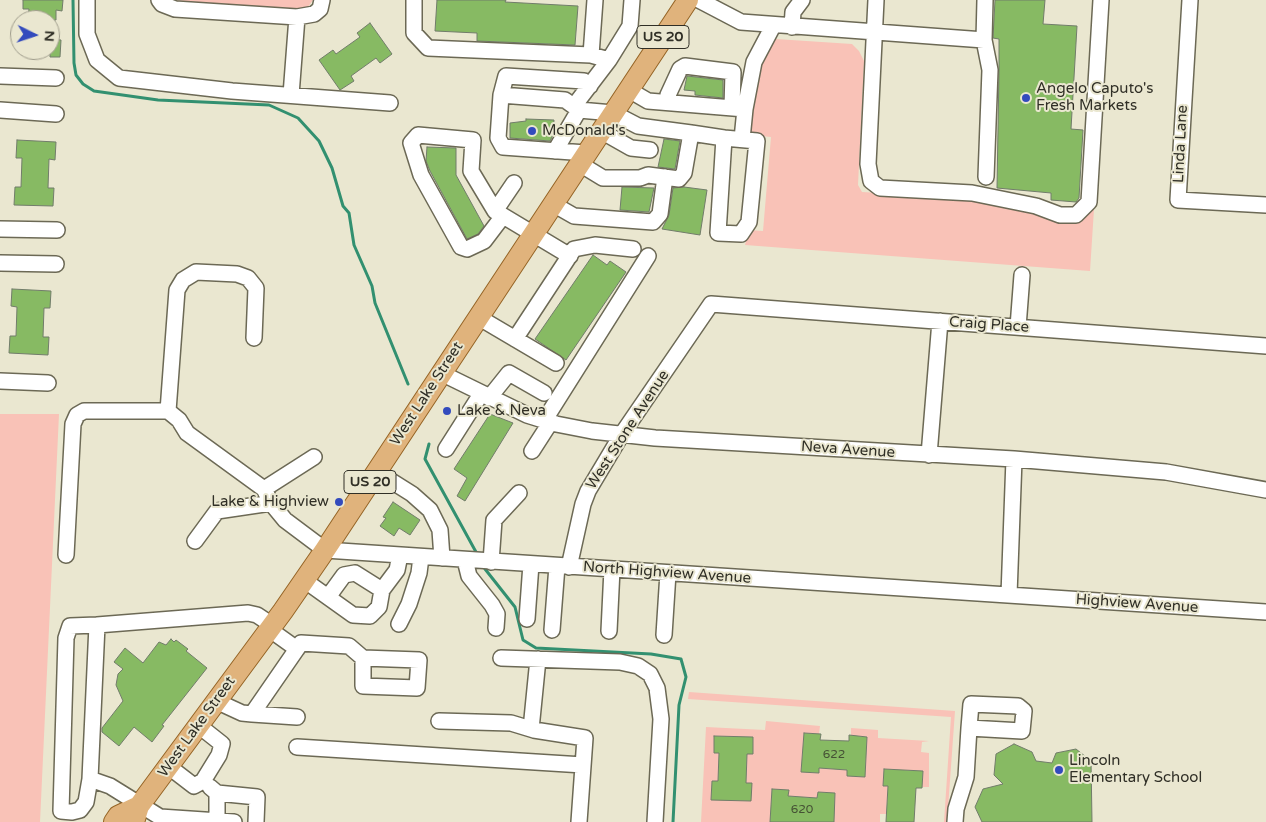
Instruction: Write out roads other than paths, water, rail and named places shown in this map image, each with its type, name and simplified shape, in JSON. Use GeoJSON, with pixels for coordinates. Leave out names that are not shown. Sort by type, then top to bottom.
{"type":"FeatureCollection","features":[{"type":"Feature","properties":{"kind":"main road","name":"West Lake Street"},"geometry":{"type":"LineString","coordinates":[[114,822],[118,816],[137,814],[168,766],[271,627],[325,550],[687,1]]}},
{"type":"Feature","properties":{"kind":"street"},"geometry":{"type":"LineString","coordinates":[[87,0],[87,34],[97,60],[119,78],[177,86],[390,103]]}},
{"type":"Feature","properties":{"kind":"street"},"geometry":{"type":"LineString","coordinates":[[161,2],[175,9],[297,17],[314,14],[320,9],[322,0]]}},
{"type":"Feature","properties":{"kind":"street"},"geometry":{"type":"LineString","coordinates":[[414,0],[414,33],[428,48],[591,55],[609,60]]}},
{"type":"Feature","properties":{"kind":"street"},"geometry":{"type":"LineString","coordinates":[[591,55],[595,0]]}},
{"type":"Feature","properties":{"kind":"street"},"geometry":{"type":"LineString","coordinates":[[555,151],[573,105],[609,60],[630,26],[632,0]]}},
{"type":"Feature","properties":{"kind":"street"},"geometry":{"type":"LineString","coordinates":[[792,27],[793,12],[802,0]]}},
{"type":"Feature","properties":{"kind":"street"},"geometry":{"type":"LineString","coordinates":[[876,0],[868,164],[871,181],[880,188],[972,193],[1036,206],[1060,215],[1076,215],[1089,202],[1101,0]]}},
{"type":"Feature","properties":{"kind":"street"},"geometry":{"type":"LineString","coordinates":[[985,0],[984,40],[990,70],[986,177]]}},
{"type":"Feature","properties":{"kind":"street","name":"Linda Lane"},"geometry":{"type":"LineString","coordinates":[[1190,0],[1178,200],[1266,205]]}},
{"type":"Feature","properties":{"kind":"street"},"geometry":{"type":"LineString","coordinates":[[687,1],[741,22],[773,26],[984,40]]}},
{"type":"Feature","properties":{"kind":"street"},"geometry":{"type":"LineString","coordinates":[[291,95],[297,17]]}},
{"type":"Feature","properties":{"kind":"street"},"geometry":{"type":"LineString","coordinates":[[739,108],[754,62],[773,26]]}},
{"type":"Feature","properties":{"kind":"street"},"geometry":{"type":"LineString","coordinates":[[668,102],[668,94],[680,69],[685,66],[734,72],[742,139]]}},
{"type":"Feature","properties":{"kind":"street"},"geometry":{"type":"LineString","coordinates":[[0,76],[56,78]]}},
{"type":"Feature","properties":{"kind":"street"},"geometry":{"type":"LineString","coordinates":[[590,86],[584,81],[506,76],[501,95],[498,138],[503,147],[555,151],[583,158],[603,178],[640,178],[648,175],[679,179],[684,173],[691,134]]}},
{"type":"Feature","properties":{"kind":"street"},"geometry":{"type":"LineString","coordinates":[[629,90],[648,101],[739,108]]}},
{"type":"Feature","properties":{"kind":"street"},"geometry":{"type":"LineString","coordinates":[[501,95],[573,105],[613,113],[638,126],[757,141],[749,222],[741,234],[718,233],[724,138]]}},
{"type":"Feature","properties":{"kind":"street"},"geometry":{"type":"LineString","coordinates":[[0,110],[56,114]]}},
{"type":"Feature","properties":{"kind":"street"},"geometry":{"type":"LineString","coordinates":[[648,175],[653,128]]}},
{"type":"Feature","properties":{"kind":"street"},"geometry":{"type":"LineString","coordinates":[[601,131],[631,148],[650,150]]}},
{"type":"Feature","properties":{"kind":"street"},"geometry":{"type":"LineString","coordinates":[[514,183],[499,214],[484,242],[467,249],[461,247],[421,175],[411,143],[418,135],[474,140],[471,171],[499,214],[570,256]]}},
{"type":"Feature","properties":{"kind":"street"},"geometry":{"type":"LineString","coordinates":[[553,204],[574,216],[653,222],[660,214],[665,177]]}},
{"type":"Feature","properties":{"kind":"street"},"geometry":{"type":"LineString","coordinates":[[0,229],[57,230]]}},
{"type":"Feature","properties":{"kind":"street"},"geometry":{"type":"LineString","coordinates":[[516,339],[574,249],[595,246],[633,249]]}},
{"type":"Feature","properties":{"kind":"street"},"geometry":{"type":"LineString","coordinates":[[532,452],[547,422],[648,256]]}},
{"type":"Feature","properties":{"kind":"street"},"geometry":{"type":"LineString","coordinates":[[0,263],[56,264]]}},
{"type":"Feature","properties":{"kind":"street"},"geometry":{"type":"LineString","coordinates":[[168,411],[177,290],[183,280],[196,272],[237,274],[248,278],[256,288],[254,338]]}},
{"type":"Feature","properties":{"kind":"street"},"geometry":{"type":"LineString","coordinates":[[1018,327],[1022,274]]}},
{"type":"Feature","properties":{"kind":"street","name":"Craig Place"},"geometry":{"type":"LineString","coordinates":[[711,304],[1266,346]]}},
{"type":"Feature","properties":{"kind":"street","name":"West Stone Avenue"},"geometry":{"type":"LineString","coordinates":[[552,630],[563,566],[583,504],[622,434],[711,304]]}},
{"type":"Feature","properties":{"kind":"street"},"geometry":{"type":"LineString","coordinates":[[478,317],[556,363]]}},
{"type":"Feature","properties":{"kind":"street"},"geometry":{"type":"LineString","coordinates":[[929,455],[940,321]]}},
{"type":"Feature","properties":{"kind":"street","name":"Neva Avenue"},"geometry":{"type":"LineString","coordinates":[[441,373],[485,396],[547,422],[622,434],[1014,459],[1166,472],[1266,490]]}},
{"type":"Feature","properties":{"kind":"street"},"geometry":{"type":"LineString","coordinates":[[446,449],[485,396],[509,373],[544,394]]}},
{"type":"Feature","properties":{"kind":"street"},"geometry":{"type":"LineString","coordinates":[[0,381],[48,383]]}},
{"type":"Feature","properties":{"kind":"street"},"geometry":{"type":"LineString","coordinates":[[66,555],[73,424],[77,415],[84,411],[168,411],[179,420],[187,433],[264,489],[271,503],[284,520],[325,550]]}},
{"type":"Feature","properties":{"kind":"street"},"geometry":{"type":"LineString","coordinates":[[264,489],[314,457]]}},
{"type":"Feature","properties":{"kind":"street"},"geometry":{"type":"LineString","coordinates":[[1009,595],[1014,459]]}},
{"type":"Feature","properties":{"kind":"street"},"geometry":{"type":"LineString","coordinates":[[377,472],[412,494],[430,510],[440,530],[442,558]]}},
{"type":"Feature","properties":{"kind":"street"},"geometry":{"type":"LineString","coordinates":[[491,562],[494,520],[519,493]]}},
{"type":"Feature","properties":{"kind":"street"},"geometry":{"type":"LineString","coordinates":[[195,541],[217,511],[271,503]]}},
{"type":"Feature","properties":{"kind":"street","name":"North Highview Avenue"},"geometry":{"type":"LineString","coordinates":[[325,550],[1009,595]]}},
{"type":"Feature","properties":{"kind":"street"},"geometry":{"type":"LineString","coordinates":[[304,580],[353,615],[365,617],[374,613],[379,607],[382,590],[397,570],[400,555]]}},
{"type":"Feature","properties":{"kind":"street"},"geometry":{"type":"LineString","coordinates":[[399,624],[410,604],[419,573],[420,557]]}},
{"type":"Feature","properties":{"kind":"street"},"geometry":{"type":"LineString","coordinates":[[465,560],[469,576],[497,614],[496,628]]}},
{"type":"Feature","properties":{"kind":"street"},"geometry":{"type":"LineString","coordinates":[[528,619],[531,564]]}},
{"type":"Feature","properties":{"kind":"street"},"geometry":{"type":"LineString","coordinates":[[609,630],[612,569]]}},
{"type":"Feature","properties":{"kind":"street"},"geometry":{"type":"LineString","coordinates":[[328,597],[344,576],[355,573],[382,590]]}},
{"type":"Feature","properties":{"kind":"street"},"geometry":{"type":"LineString","coordinates":[[664,635],[668,573]]}},
{"type":"Feature","properties":{"kind":"street","name":"Highview Avenue"},"geometry":{"type":"LineString","coordinates":[[1009,595],[1266,612]]}},
{"type":"Feature","properties":{"kind":"street"},"geometry":{"type":"LineString","coordinates":[[97,625],[90,779],[86,802],[80,810],[61,811],[66,638],[70,626],[248,613],[257,615],[297,649]]}},
{"type":"Feature","properties":{"kind":"street"},"geometry":{"type":"LineString","coordinates":[[252,714],[301,643],[349,646],[363,658]]}},
{"type":"Feature","properties":{"kind":"street"},"geometry":{"type":"LineString","coordinates":[[501,658],[620,662],[638,666],[650,674],[657,688],[661,719],[655,822]]}},
{"type":"Feature","properties":{"kind":"street"},"geometry":{"type":"LineString","coordinates":[[531,729],[538,659]]}},
{"type":"Feature","properties":{"kind":"street"},"geometry":{"type":"LineString","coordinates":[[216,701],[242,713],[297,717]]}},
{"type":"Feature","properties":{"kind":"street"},"geometry":{"type":"LineString","coordinates":[[955,822],[956,809],[966,777],[969,728],[971,704],[1018,706],[1024,711],[1022,731],[969,728]]}},
{"type":"Feature","properties":{"kind":"street"},"geometry":{"type":"LineString","coordinates":[[439,721],[511,723],[531,729],[585,738],[579,822]]}},
{"type":"Feature","properties":{"kind":"street"},"geometry":{"type":"LineString","coordinates":[[168,766],[194,786],[202,782],[219,755],[222,744],[198,725]]}},
{"type":"Feature","properties":{"kind":"street"},"geometry":{"type":"LineString","coordinates":[[297,747],[583,765]]}},
{"type":"Feature","properties":{"kind":"street"},"geometry":{"type":"LineString","coordinates":[[90,779],[110,786],[137,814],[234,822]]}},
{"type":"Feature","properties":{"kind":"street"},"geometry":{"type":"LineString","coordinates":[[202,782],[217,793],[257,796],[256,822]]}},
{"type":"Feature","properties":{"kind":"street"},"geometry":{"type":"LineString","coordinates":[[217,793],[217,821]]}},
{"type":"Feature","properties":{"kind":"waterway"},"geometry":{"type":"LineString","coordinates":[[73,0],[74,63],[76,75],[83,84],[94,91],[158,100],[269,105],[298,118],[319,141],[332,168],[343,206],[349,213],[354,245],[372,286],[375,303],[408,384]]}},
{"type":"Feature","properties":{"kind":"waterway"},"geometry":{"type":"LineString","coordinates":[[429,444],[425,459],[476,552]]}},
{"type":"Feature","properties":{"kind":"waterway"},"geometry":{"type":"LineString","coordinates":[[485,569],[515,607],[523,640],[536,648],[651,654],[681,659],[686,677],[679,705],[673,822]]}},
{"type":"Feature","properties":{"kind":"place","name":"Angelo Caputo's Fresh Markets"},"geometry":{"type":"Point","coordinates":[1026,98]}},
{"type":"Feature","properties":{"kind":"place","name":"McDonald's"},"geometry":{"type":"Point","coordinates":[532,131]}},
{"type":"Feature","properties":{"kind":"place","name":"Lake & Neva"},"geometry":{"type":"Point","coordinates":[447,411]}},
{"type":"Feature","properties":{"kind":"place","name":"Lake & Highview"},"geometry":{"type":"Point","coordinates":[339,502]}},
{"type":"Feature","properties":{"kind":"place","name":"Lincoln Elementary School"},"geometry":{"type":"Point","coordinates":[1059,770]}}]}
